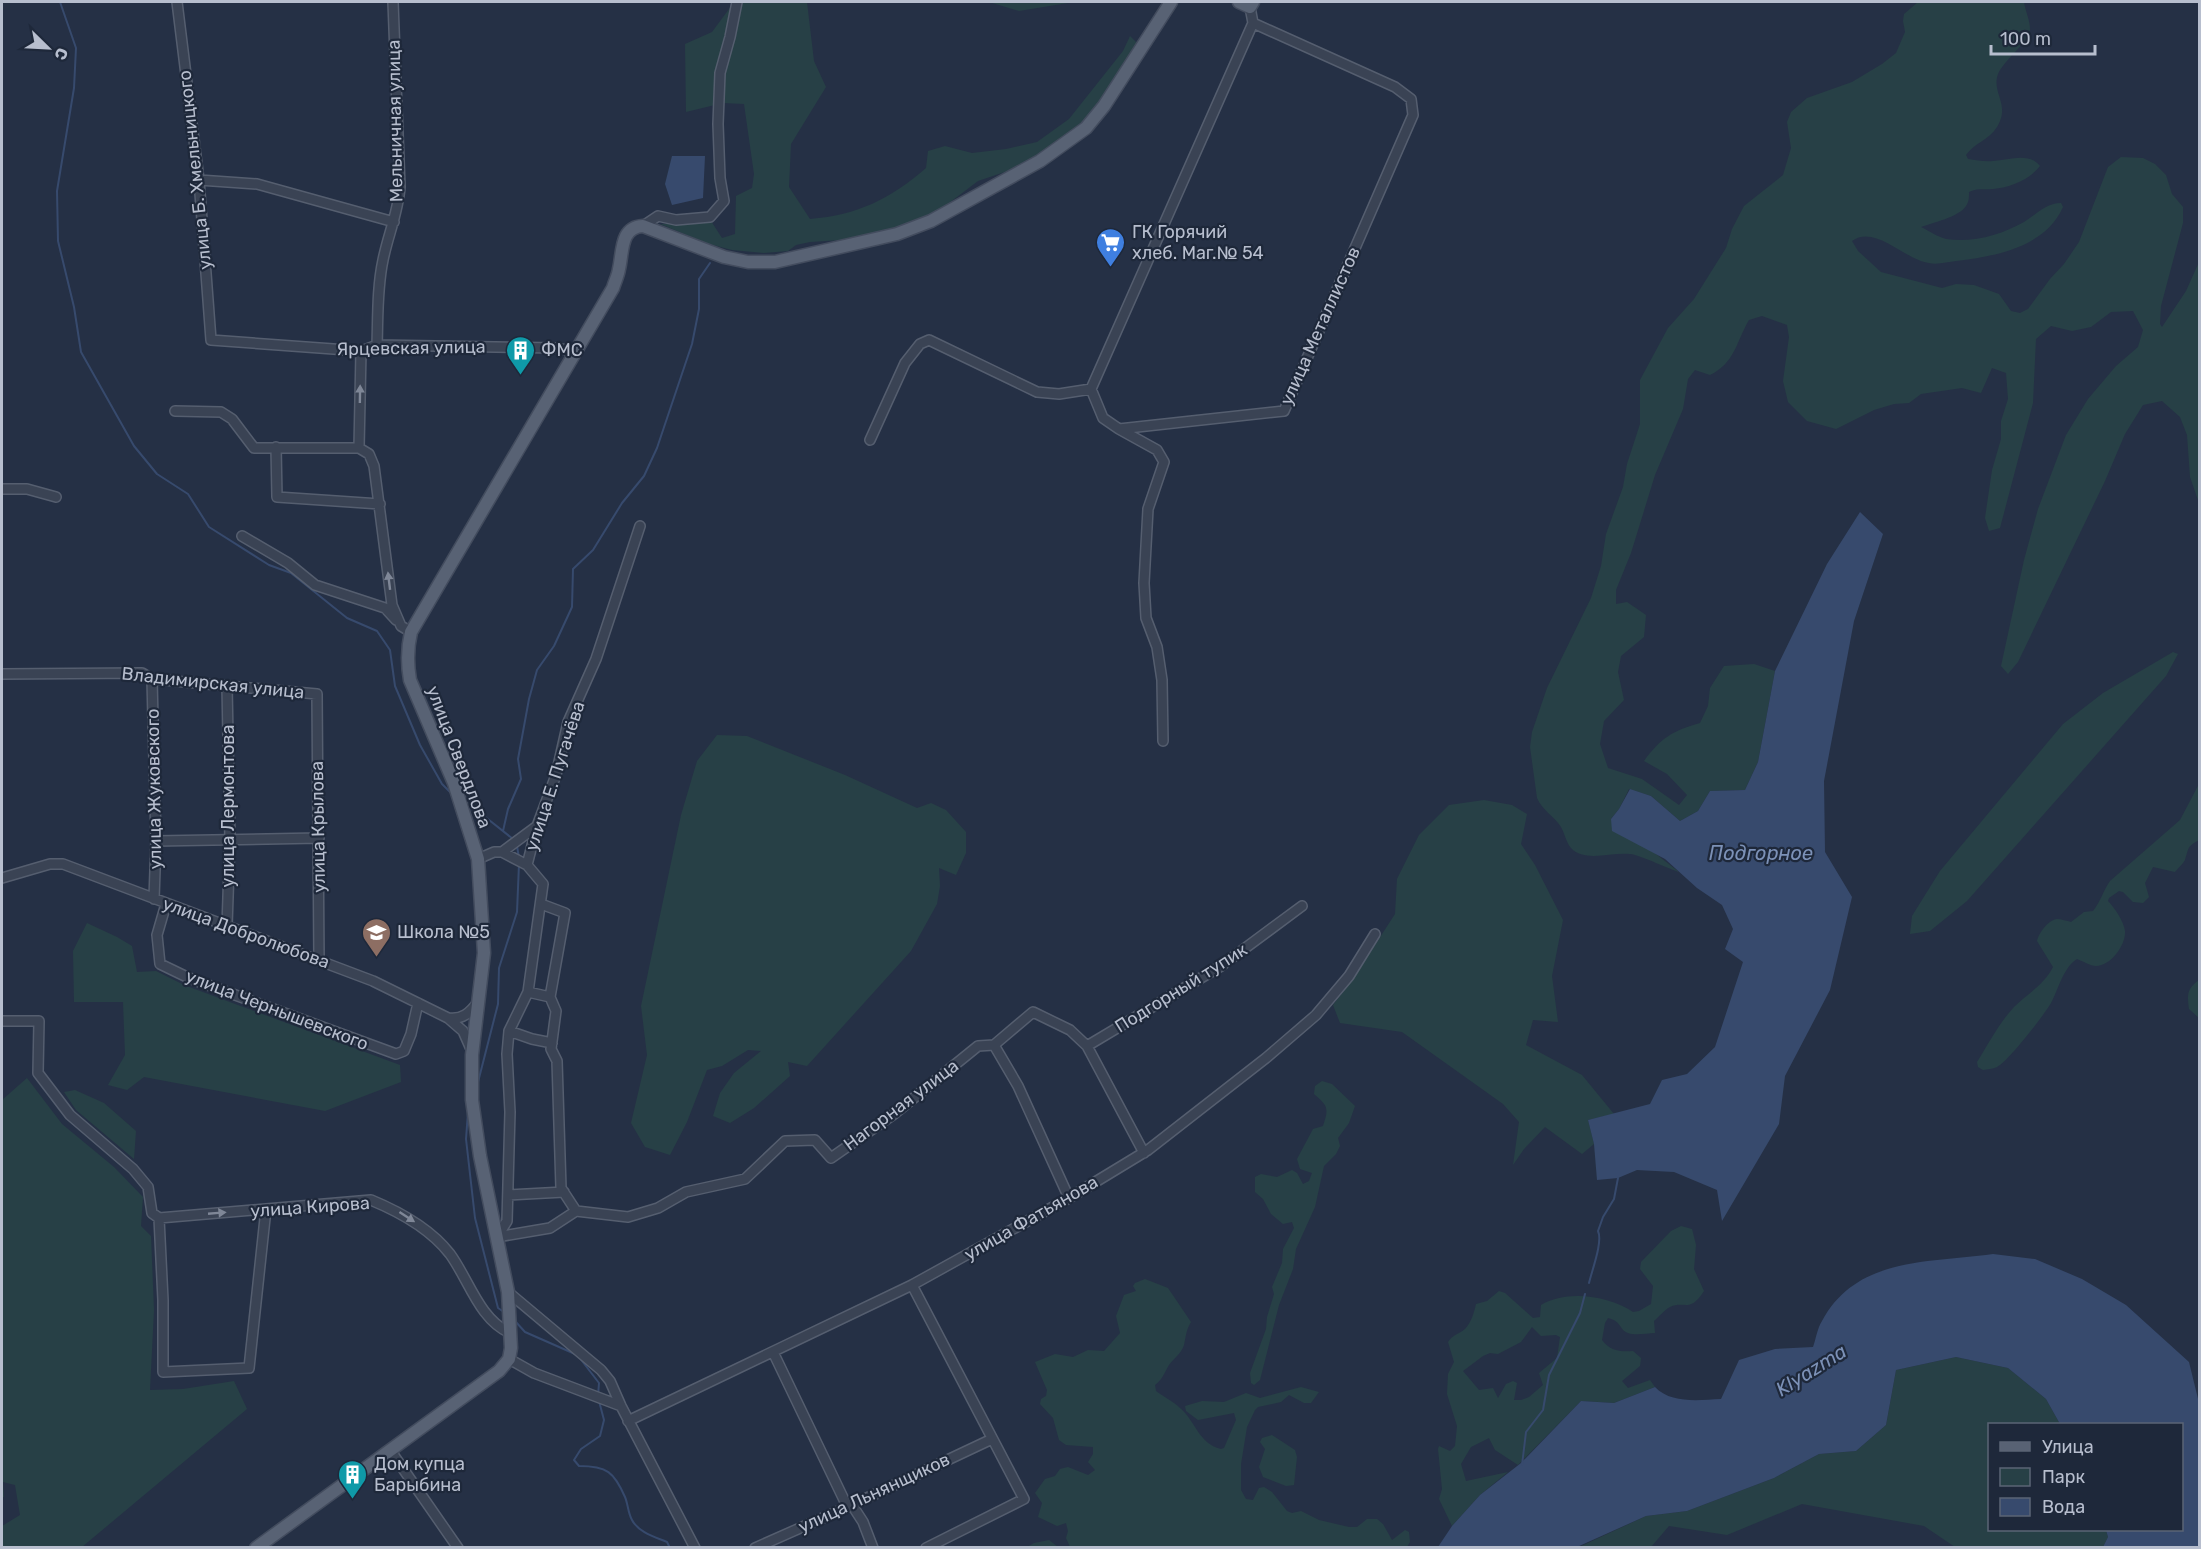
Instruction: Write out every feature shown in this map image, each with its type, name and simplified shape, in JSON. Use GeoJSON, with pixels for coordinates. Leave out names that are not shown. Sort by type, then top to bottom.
{"type":"FeatureCollection","features":[{"type":"Feature","properties":{"kind":"main road"},"geometry":{"type":"LineString","coordinates":[[643,226],[724,257],[748,262],[775,262],[897,234],[931,221],[1040,161],[1086,128],[1104,106],[1170,2]]}},
{"type":"Feature","properties":{"kind":"main road","name":"улица Свердлова"},"geometry":{"type":"LineString","coordinates":[[509,1359],[511,1348],[508,1292],[480,1156],[472,1100],[472,1055],[484,953],[478,859],[454,783],[410,680],[406,629],[603,306],[617,278],[627,233],[643,226]]}},
{"type":"Feature","properties":{"kind":"main road"},"geometry":{"type":"LineString","coordinates":[[256,1548],[270,1543],[390,1450],[499,1371],[509,1359]]}},
{"type":"Feature","properties":{"kind":"street","name":"улица Б. Хмельницкого"},"geometry":{"type":"LineString","coordinates":[[180,2],[199,180],[211,340]]}},
{"type":"Feature","properties":{"kind":"street","name":"Мельничная улица"},"geometry":{"type":"LineString","coordinates":[[377,345],[382,263],[394,222],[400,187],[393,2]]}},
{"type":"Feature","properties":{"kind":"street"},"geometry":{"type":"LineString","coordinates":[[643,226],[658,216],[676,220],[710,217],[724,201],[720,178],[718,124],[720,73],[730,37],[736,2]]}},
{"type":"Feature","properties":{"kind":"street"},"geometry":{"type":"LineString","coordinates":[[1163,741],[1162,680],[1157,646],[1146,618],[1144,582],[1148,509],[1164,462],[1157,450],[1102,418],[1091,389],[1253,23],[1247,3]]}},
{"type":"Feature","properties":{"kind":"street","name":"улица Металлистов"},"geometry":{"type":"LineString","coordinates":[[1119,429],[1284,411],[1413,115],[1411,99],[1395,87],[1253,23]]}},
{"type":"Feature","properties":{"kind":"street"},"geometry":{"type":"LineString","coordinates":[[199,180],[257,184],[394,222]]}},
{"type":"Feature","properties":{"kind":"street","name":"Ярцевская улица"},"geometry":{"type":"LineString","coordinates":[[211,340],[361,351],[377,345],[558,348],[575,352]]}},
{"type":"Feature","properties":{"kind":"street"},"geometry":{"type":"LineString","coordinates":[[870,440],[905,363],[920,344],[929,340],[1037,393],[1059,394],[1091,389]]}},
{"type":"Feature","properties":{"kind":"street"},"geometry":{"type":"LineString","coordinates":[[359,447],[361,351]]}},
{"type":"Feature","properties":{"kind":"street"},"geometry":{"type":"LineString","coordinates":[[175,411],[221,412],[232,419],[254,448],[359,447],[369,454],[374,466],[380,504],[392,605],[406,629]]}},
{"type":"Feature","properties":{"kind":"street"},"geometry":{"type":"LineString","coordinates":[[276,447],[277,497],[380,504]]}},
{"type":"Feature","properties":{"kind":"street"},"geometry":{"type":"LineString","coordinates":[[2,489],[27,489],[56,497]]}},
{"type":"Feature","properties":{"kind":"street","name":"улица Е. Пугачёва"},"geometry":{"type":"LineString","coordinates":[[497,1238],[507,1221],[510,1112],[507,1054],[509,1031],[528,992],[542,904],[543,884],[527,865],[537,826],[556,775],[568,722],[596,659],[640,526]]}},
{"type":"Feature","properties":{"kind":"street"},"geometry":{"type":"LineString","coordinates":[[242,536],[288,563],[315,585],[385,608],[406,629]]}},
{"type":"Feature","properties":{"kind":"street","name":"Владимирская улица"},"geometry":{"type":"LineString","coordinates":[[2,674],[142,673],[152,679],[316,694]]}},
{"type":"Feature","properties":{"kind":"street","name":"улица Жуковского"},"geometry":{"type":"LineString","coordinates":[[152,679],[156,841],[154,899]]}},
{"type":"Feature","properties":{"kind":"street","name":"улица Лермонтова"},"geometry":{"type":"LineString","coordinates":[[227,926],[230,839],[228,686]]}},
{"type":"Feature","properties":{"kind":"street","name":"улица Крылова"},"geometry":{"type":"LineString","coordinates":[[316,694],[319,960]]}},
{"type":"Feature","properties":{"kind":"street"},"geometry":{"type":"LineString","coordinates":[[502,852],[537,826]]}},
{"type":"Feature","properties":{"kind":"street"},"geometry":{"type":"LineString","coordinates":[[156,841],[319,838]]}},
{"type":"Feature","properties":{"kind":"street"},"geometry":{"type":"LineString","coordinates":[[478,859],[494,852],[502,852],[527,865]]}},
{"type":"Feature","properties":{"kind":"street","name":"улица Добролюбова"},"geometry":{"type":"LineString","coordinates":[[2,878],[50,864],[63,864],[373,981],[448,1018]]}},
{"type":"Feature","properties":{"kind":"street","name":"улица Чернышевского"},"geometry":{"type":"LineString","coordinates":[[166,904],[157,935],[159,964],[189,978],[396,1054],[404,1051],[411,1034],[418,1003]]}},
{"type":"Feature","properties":{"kind":"street"},"geometry":{"type":"LineString","coordinates":[[497,1238],[550,1228],[576,1211],[561,1188],[557,1061],[551,1049],[556,1011],[550,997],[565,913],[542,904]]}},
{"type":"Feature","properties":{"kind":"street","name":"Подгорный тупик"},"geometry":{"type":"LineString","coordinates":[[1087,1046],[1221,966],[1302,906]]}},
{"type":"Feature","properties":{"kind":"street","name":"улица Фатьянова"},"geometry":{"type":"LineString","coordinates":[[628,1421],[912,1285],[1069,1198],[1144,1153],[1266,1058],[1316,1015],[1349,975],[1374,934]]}},
{"type":"Feature","properties":{"kind":"street"},"geometry":{"type":"LineString","coordinates":[[528,992],[550,997]]}},
{"type":"Feature","properties":{"kind":"street"},"geometry":{"type":"LineString","coordinates":[[448,1018],[466,1016],[479,1000]]}},
{"type":"Feature","properties":{"kind":"street","name":"Нагорная улица"},"geometry":{"type":"LineString","coordinates":[[576,1211],[628,1217],[658,1208],[686,1192],[745,1179],[784,1141],[815,1140],[831,1158],[894,1114],[978,1046],[994,1045],[1033,1012],[1070,1030],[1087,1046]]}},
{"type":"Feature","properties":{"kind":"street"},"geometry":{"type":"LineString","coordinates":[[448,1018],[463,1031],[469,1041],[472,1055]]}},
{"type":"Feature","properties":{"kind":"street"},"geometry":{"type":"LineString","coordinates":[[2,1021],[39,1022],[38,1073],[70,1115],[134,1169],[148,1187],[152,1213],[159,1218],[164,1300],[163,1372],[249,1368],[266,1209]]}},
{"type":"Feature","properties":{"kind":"street"},"geometry":{"type":"LineString","coordinates":[[509,1031],[552,1043]]}},
{"type":"Feature","properties":{"kind":"street"},"geometry":{"type":"LineString","coordinates":[[994,1045],[1018,1086],[1069,1198]]}},
{"type":"Feature","properties":{"kind":"street"},"geometry":{"type":"LineString","coordinates":[[1087,1046],[1144,1153]]}},
{"type":"Feature","properties":{"kind":"street"},"geometry":{"type":"LineString","coordinates":[[508,1195],[564,1192]]}},
{"type":"Feature","properties":{"kind":"street","name":"улица Кирова"},"geometry":{"type":"LineString","coordinates":[[159,1218],[371,1200],[397,1211],[437,1240],[450,1254],[491,1322],[510,1333]]}},
{"type":"Feature","properties":{"kind":"street"},"geometry":{"type":"LineString","coordinates":[[912,1285],[1023,1499],[926,1548]]}},
{"type":"Feature","properties":{"kind":"street"},"geometry":{"type":"LineString","coordinates":[[508,1292],[601,1370],[610,1381],[628,1421],[694,1548]]}},
{"type":"Feature","properties":{"kind":"street"},"geometry":{"type":"LineString","coordinates":[[773,1352],[849,1505],[863,1522],[873,1548]]}},
{"type":"Feature","properties":{"kind":"street"},"geometry":{"type":"LineString","coordinates":[[509,1359],[534,1373],[621,1406]]}},
{"type":"Feature","properties":{"kind":"street","name":"улица Льнянщиков"},"geometry":{"type":"LineString","coordinates":[[755,1548],[992,1439]]}},
{"type":"Feature","properties":{"kind":"street"},"geometry":{"type":"LineString","coordinates":[[390,1450],[459,1548]]}},
{"type":"Feature","properties":{"kind":"green space"},"geometry":{"type":"Polygon","coordinates":[[[731,2],[807,2],[814,61],[826,87],[791,144],[789,187],[810,219],[843,214],[886,197],[926,168],[928,151],[945,146],[972,153],[1037,142],[1069,119],[1123,51],[1130,36],[1138,44],[1085,127],[1040,160],[978,181],[932,216],[894,231],[842,240],[810,242],[796,245],[788,251],[764,253],[732,250],[709,244],[660,224],[711,221],[722,238],[735,234],[736,196],[752,188],[754,174],[744,104],[723,103],[686,112],[685,44],[712,32],[732,5],[731,2]]]}},
{"type":"Feature","properties":{"kind":"green space"},"geometry":{"type":"Polygon","coordinates":[[[989,2],[1074,2],[1019,11],[989,2]]]}},
{"type":"Feature","properties":{"kind":"green space"},"geometry":{"type":"Polygon","coordinates":[[[1918,2],[2024,2],[2030,26],[2029,34],[1998,74],[1997,87],[2002,105],[2001,119],[1994,131],[1966,155],[1968,159],[1987,161],[2025,158],[2040,166],[2031,175],[2013,185],[1969,192],[1968,203],[1963,210],[1921,227],[1946,239],[1976,239],[2015,227],[2056,203],[2061,203],[2063,207],[2055,221],[2032,240],[2003,252],[1972,259],[1932,264],[1870,237],[1861,237],[1852,241],[1858,251],[1881,272],[1942,288],[1956,284],[1974,285],[1999,294],[2011,311],[2020,313],[2028,309],[2079,242],[2108,167],[2121,157],[2143,158],[2155,164],[2166,175],[2172,194],[2183,207],[2183,223],[2161,306],[2160,324],[2162,327],[2186,291],[2199,262],[2199,503],[2190,477],[2187,435],[2180,417],[2162,401],[2143,405],[2125,434],[2105,481],[2018,662],[2008,674],[2001,666],[2024,560],[2038,509],[2066,435],[2088,399],[2116,366],[2138,347],[2143,330],[2133,311],[2111,312],[2091,327],[2072,331],[2051,326],[2036,339],[2033,403],[2000,528],[1989,531],[1985,518],[1992,470],[2001,439],[2001,421],[2008,399],[2006,373],[1992,368],[1981,393],[1962,388],[1921,394],[1909,403],[1894,404],[1874,410],[1836,429],[1807,421],[1788,402],[1783,381],[1789,337],[1787,325],[1762,316],[1749,320],[1725,364],[1710,375],[1695,370],[1688,379],[1683,409],[1655,475],[1631,553],[1616,590],[1616,604],[1627,602],[1646,615],[1644,637],[1621,656],[1618,672],[1624,700],[1604,721],[1600,744],[1608,768],[1642,779],[1679,805],[1687,795],[1667,774],[1644,761],[1668,736],[1700,723],[1708,706],[1710,688],[1724,666],[1754,664],[1775,671],[1758,762],[1745,790],[1710,791],[1698,811],[1680,821],[1651,796],[1629,789],[1611,819],[1679,872],[1635,855],[1593,856],[1577,853],[1571,848],[1561,827],[1537,798],[1530,747],[1532,732],[1547,688],[1591,598],[1601,566],[1606,534],[1623,487],[1627,464],[1640,424],[1640,380],[1668,328],[1694,299],[1726,248],[1732,229],[1744,206],[1783,175],[1791,148],[1787,122],[1791,112],[1807,98],[1852,82],[1896,53],[1905,32],[1904,14],[1918,2]]]}},
{"type":"Feature","properties":{"kind":"green space"},"geometry":{"type":"Polygon","coordinates":[[[2173,652],[2178,654],[2166,676],[1967,901],[1930,931],[1910,934],[1912,916],[1940,871],[2063,724],[2103,693],[2173,652]]]}},
{"type":"Feature","properties":{"kind":"green space"},"geometry":{"type":"Polygon","coordinates":[[[717,735],[747,736],[845,775],[917,808],[931,803],[946,810],[966,832],[966,853],[956,875],[939,868],[940,886],[937,904],[911,951],[807,1066],[788,1062],[790,1076],[754,1108],[730,1123],[713,1116],[720,1093],[734,1073],[761,1051],[748,1050],[722,1066],[707,1070],[687,1122],[670,1155],[645,1147],[631,1123],[647,1055],[641,1006],[681,815],[697,761],[717,735]]]}},
{"type":"Feature","properties":{"kind":"green space"},"geometry":{"type":"Polygon","coordinates":[[[2199,784],[2199,840],[2189,848],[2183,863],[2175,872],[2153,867],[2145,883],[2149,897],[2143,903],[2133,902],[2119,891],[2109,898],[2108,901],[2119,915],[2125,931],[2125,937],[2117,954],[2102,965],[2094,966],[2077,959],[2072,963],[2047,1009],[2009,1057],[1995,1068],[1983,1070],[1978,1067],[1977,1062],[1994,1033],[2014,1007],[2040,984],[2053,967],[2037,941],[2044,927],[2059,919],[2071,922],[2084,912],[2093,911],[2110,881],[2180,820],[2199,784]]]}},
{"type":"Feature","properties":{"kind":"green space"},"geometry":{"type":"Polygon","coordinates":[[[1484,800],[1512,805],[1527,814],[1521,844],[1535,865],[1563,920],[1552,976],[1558,1022],[1533,1020],[1526,1045],[1582,1075],[1614,1114],[1588,1120],[1594,1144],[1582,1154],[1545,1127],[1524,1149],[1513,1165],[1519,1122],[1503,1104],[1402,1032],[1340,1023],[1333,1005],[1355,976],[1395,914],[1397,879],[1419,835],[1449,805],[1484,800]]]}},
{"type":"Feature","properties":{"kind":"green space"},"geometry":{"type":"Polygon","coordinates":[[[87,923],[132,946],[137,972],[156,971],[184,985],[400,1065],[401,1082],[325,1111],[144,1077],[127,1090],[108,1085],[125,1055],[123,1002],[74,1002],[73,951],[87,923]]]}},
{"type":"Feature","properties":{"kind":"green space"},"geometry":{"type":"Polygon","coordinates":[[[2199,980],[2199,1018],[2189,1009],[2188,999],[2190,989],[2199,980]]]}},
{"type":"Feature","properties":{"kind":"green space"},"geometry":{"type":"Polygon","coordinates":[[[27,1078],[62,1124],[114,1167],[143,1197],[141,1226],[151,1236],[154,1310],[150,1390],[183,1389],[234,1381],[247,1409],[82,1547],[2,1547],[2,1526],[20,1515],[15,1485],[3,1482],[4,1497],[2,1497],[2,1100],[27,1078]]]}},
{"type":"Feature","properties":{"kind":"green space"},"geometry":{"type":"Polygon","coordinates":[[[1322,1081],[1332,1084],[1355,1106],[1349,1123],[1338,1138],[1340,1146],[1336,1154],[1324,1166],[1315,1207],[1296,1249],[1293,1269],[1279,1305],[1260,1380],[1254,1385],[1251,1383],[1250,1373],[1266,1329],[1274,1294],[1272,1287],[1282,1263],[1283,1249],[1294,1228],[1292,1222],[1283,1224],[1271,1214],[1263,1199],[1255,1192],[1255,1177],[1261,1174],[1277,1177],[1292,1170],[1297,1173],[1303,1184],[1309,1181],[1312,1173],[1300,1169],[1297,1159],[1313,1129],[1323,1126],[1326,1108],[1314,1094],[1315,1086],[1322,1081]]]}},
{"type":"Feature","properties":{"kind":"green space"},"geometry":{"type":"Polygon","coordinates":[[[75,1090],[104,1103],[136,1131],[134,1159],[76,1110],[64,1092],[75,1090]]]}},
{"type":"Feature","properties":{"kind":"green space"},"geometry":{"type":"Polygon","coordinates":[[[1681,1226],[1692,1229],[1696,1245],[1694,1269],[1704,1291],[1691,1304],[1675,1305],[1666,1310],[1654,1321],[1655,1333],[1628,1333],[1616,1321],[1608,1318],[1602,1340],[1612,1349],[1633,1351],[1641,1358],[1640,1366],[1622,1381],[1628,1388],[1650,1380],[1655,1387],[1614,1403],[1581,1401],[1518,1465],[1495,1450],[1489,1438],[1471,1447],[1461,1464],[1466,1481],[1508,1472],[1480,1495],[1452,1526],[1439,1499],[1442,1489],[1438,1449],[1439,1446],[1450,1451],[1455,1446],[1457,1426],[1447,1394],[1448,1374],[1454,1362],[1448,1342],[1467,1327],[1476,1304],[1487,1301],[1499,1291],[1505,1293],[1533,1318],[1540,1317],[1541,1305],[1551,1300],[1575,1296],[1601,1299],[1624,1306],[1633,1312],[1639,1311],[1651,1304],[1653,1286],[1640,1269],[1641,1262],[1671,1231],[1681,1226]],[[1532,1327],[1521,1342],[1498,1354],[1490,1353],[1483,1356],[1463,1371],[1479,1390],[1493,1388],[1498,1398],[1506,1384],[1513,1381],[1517,1383],[1514,1400],[1529,1397],[1543,1385],[1539,1373],[1557,1358],[1560,1337],[1541,1336],[1532,1327]]]}},
{"type":"Feature","properties":{"kind":"green space"},"geometry":{"type":"Polygon","coordinates":[[[1145,1279],[1168,1288],[1191,1322],[1183,1348],[1155,1385],[1156,1391],[1180,1408],[1202,1437],[1213,1446],[1224,1448],[1236,1420],[1234,1413],[1198,1420],[1186,1411],[1185,1406],[1202,1401],[1224,1402],[1246,1393],[1260,1398],[1301,1387],[1319,1392],[1311,1403],[1304,1403],[1289,1395],[1281,1402],[1258,1407],[1255,1410],[1247,1427],[1241,1464],[1241,1490],[1246,1499],[1253,1500],[1259,1488],[1264,1487],[1272,1492],[1287,1511],[1292,1513],[1301,1511],[1319,1520],[1349,1527],[1357,1527],[1367,1519],[1377,1519],[1383,1524],[1392,1540],[1405,1530],[1409,1532],[1410,1542],[1407,1547],[1070,1547],[1066,1538],[1068,1531],[1066,1523],[1057,1526],[1038,1517],[1042,1503],[1035,1493],[1045,1479],[1055,1476],[1060,1469],[1068,1467],[1088,1475],[1095,1470],[1088,1462],[1093,1454],[1093,1447],[1066,1445],[1059,1440],[1053,1418],[1040,1404],[1047,1390],[1035,1362],[1055,1354],[1073,1357],[1088,1350],[1104,1351],[1120,1333],[1116,1316],[1124,1295],[1136,1291],[1133,1286],[1135,1283],[1145,1279]]]}},
{"type":"Feature","properties":{"kind":"green space"},"geometry":{"type":"Polygon","coordinates":[[[1956,1357],[2008,1368],[2046,1399],[2059,1423],[1988,1423],[1988,1531],[2106,1531],[2108,1537],[2103,1547],[1955,1547],[1924,1526],[1802,1504],[1727,1535],[1669,1526],[1651,1547],[1577,1548],[1646,1516],[1687,1511],[1774,1478],[1819,1454],[1856,1451],[1886,1425],[1896,1370],[1956,1357]]]}},
{"type":"Feature","properties":{"kind":"green space"},"geometry":{"type":"Polygon","coordinates":[[[1272,1435],[1295,1450],[1297,1457],[1294,1485],[1286,1486],[1263,1477],[1259,1467],[1265,1449],[1260,1442],[1262,1438],[1272,1435]]]}},
{"type":"Feature","properties":{"kind":"green space"},"geometry":{"type":"Polygon","coordinates":[[[1049,1540],[1058,1547],[1027,1547],[1034,1543],[1049,1540]]]}},
{"type":"Feature","properties":{"kind":"water"},"geometry":{"type":"Polygon","coordinates":[[[672,156],[705,156],[703,198],[672,205],[665,184],[672,156]]]}},
{"type":"Feature","properties":{"kind":"water","name":"Подгорное"},"geometry":{"type":"Polygon","coordinates":[[[1860,512],[1883,534],[1854,621],[1824,781],[1825,852],[1852,897],[1830,990],[1785,1076],[1779,1124],[1722,1221],[1717,1190],[1674,1172],[1637,1170],[1618,1178],[1597,1180],[1594,1144],[1588,1120],[1650,1104],[1662,1080],[1687,1074],[1715,1047],[1743,962],[1725,949],[1733,929],[1722,905],[1697,888],[1665,859],[1612,831],[1611,819],[1630,789],[1651,796],[1680,821],[1698,811],[1710,791],[1745,790],[1758,762],[1775,671],[1827,564],[1860,512]]]}},
{"type":"Feature","properties":{"kind":"water","name":"Klyazma"},"geometry":{"type":"Polygon","coordinates":[[[1993,1254],[2035,1259],[2082,1279],[2126,1305],[2189,1362],[2200,1407],[2199,1547],[2103,1547],[2108,1537],[2106,1531],[2183,1531],[2183,1423],[2059,1423],[2046,1399],[2008,1368],[1956,1357],[1896,1370],[1886,1425],[1856,1451],[1819,1454],[1774,1478],[1687,1511],[1646,1516],[1577,1547],[1438,1547],[1452,1526],[1480,1495],[1521,1463],[1581,1401],[1614,1403],[1655,1387],[1677,1399],[1721,1399],[1739,1360],[1775,1349],[1813,1347],[1822,1321],[1837,1300],[1855,1284],[1897,1266],[1993,1254]]]}},
{"type":"Feature","properties":{"kind":"waterway"},"geometry":{"type":"LineString","coordinates":[[60,2],[76,48],[74,88],[57,191],[58,241],[74,307],[81,352],[134,446],[157,474],[188,494],[209,527],[269,565],[291,573],[347,618],[377,631],[390,650],[395,686],[420,745],[442,784],[453,795]]}},
{"type":"Feature","properties":{"kind":"waterway"},"geometry":{"type":"LineString","coordinates":[[503,831],[508,809],[521,779],[518,759],[529,699],[537,670],[554,646],[572,607],[573,569],[593,550],[622,503],[644,476],[657,448],[692,344],[699,309],[699,279],[710,263]]}},
{"type":"Feature","properties":{"kind":"waterway"},"geometry":{"type":"LineString","coordinates":[[466,806],[484,816],[513,839]]}},
{"type":"Feature","properties":{"kind":"waterway"},"geometry":{"type":"LineString","coordinates":[[517,846],[519,858]]}},
{"type":"Feature","properties":{"kind":"waterway"},"geometry":{"type":"LineString","coordinates":[[477,1086],[498,1004],[499,968],[517,912],[519,864]]}},
{"type":"Feature","properties":{"kind":"waterway"},"geometry":{"type":"LineString","coordinates":[[468,1112],[466,1139],[475,1218],[498,1308],[504,1312]]}},
{"type":"Feature","properties":{"kind":"waterway"},"geometry":{"type":"LineString","coordinates":[[1589,1283],[1598,1249],[1598,1231],[1614,1199],[1618,1178]]}},
{"type":"Feature","properties":{"kind":"waterway"},"geometry":{"type":"LineString","coordinates":[[1522,1465],[1526,1432],[1543,1410],[1549,1375],[1580,1313],[1585,1294]]}},
{"type":"Feature","properties":{"kind":"waterway"},"geometry":{"type":"LineString","coordinates":[[515,1321],[525,1332],[575,1354]]}},
{"type":"Feature","properties":{"kind":"waterway"},"geometry":{"type":"LineString","coordinates":[[579,1357],[599,1383],[598,1396]]}},
{"type":"Feature","properties":{"kind":"waterway"},"geometry":{"type":"LineString","coordinates":[[599,1401],[604,1420],[600,1436],[581,1449],[574,1460],[579,1466],[603,1469],[613,1476],[625,1497],[632,1520],[638,1528],[667,1542],[670,1548]]}},
{"type":"Feature","properties":{"kind":"place","name":"ГК Горячий хлеб. Маг.№ 54"},"geometry":{"type":"Point","coordinates":[1111,268]}},
{"type":"Feature","properties":{"kind":"place","name":"ФМС"},"geometry":{"type":"Point","coordinates":[520,376]}},
{"type":"Feature","properties":{"kind":"place","name":"Школа №5"},"geometry":{"type":"Point","coordinates":[376,958]}},
{"type":"Feature","properties":{"kind":"place","name":"Дом купца Барыбина"},"geometry":{"type":"Point","coordinates":[353,1500]}}]}
